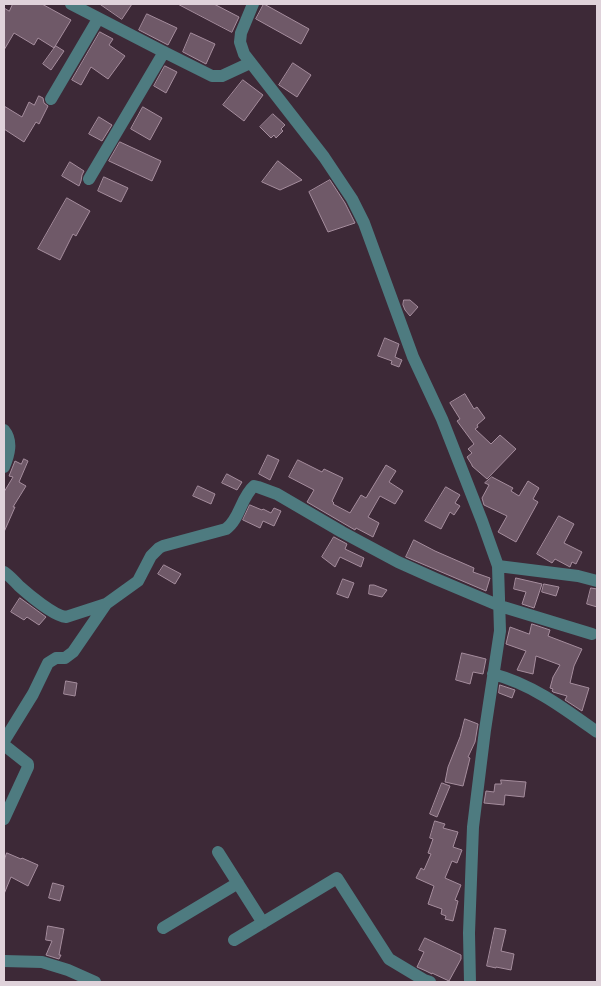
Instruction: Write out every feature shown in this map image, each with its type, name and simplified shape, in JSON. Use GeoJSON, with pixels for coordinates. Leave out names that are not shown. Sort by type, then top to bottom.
{"type":"FeatureCollection","features":[{"type":"Feature","properties":{"kind":"street"},"geometry":{"type":"LineString","coordinates":[[71,4],[212,76],[222,76],[250,63]]}},
{"type":"Feature","properties":{"kind":"street"},"geometry":{"type":"LineString","coordinates":[[253,4],[241,33],[240,42],[244,54],[324,157],[352,199],[364,224],[413,357],[442,419],[498,566],[500,631],[477,782],[473,827],[469,933],[470,982]]}},
{"type":"Feature","properties":{"kind":"street"},"geometry":{"type":"LineString","coordinates":[[50,99],[98,19]]}},
{"type":"Feature","properties":{"kind":"street"},"geometry":{"type":"LineString","coordinates":[[89,179],[164,52]]}},
{"type":"Feature","properties":{"kind":"street"},"geometry":{"type":"LineString","coordinates":[[4,430],[9,442],[9,450],[4,467]]}},
{"type":"Feature","properties":{"kind":"street"},"geometry":{"type":"LineString","coordinates":[[4,572],[27,592],[61,616],[66,617],[106,604],[138,581],[152,556],[159,548],[226,529],[254,486],[277,494],[398,562],[500,606],[592,634]]}},
{"type":"Feature","properties":{"kind":"street"},"geometry":{"type":"LineString","coordinates":[[498,566],[578,576],[597,581]]}},
{"type":"Feature","properties":{"kind":"street"},"geometry":{"type":"LineString","coordinates":[[4,819],[28,764],[4,743],[33,694],[48,663],[56,658],[65,658],[73,652],[106,604]]}},
{"type":"Feature","properties":{"kind":"street"},"geometry":{"type":"LineString","coordinates":[[493,674],[510,678],[563,707],[597,732]]}},
{"type":"Feature","properties":{"kind":"street"},"geometry":{"type":"LineString","coordinates":[[218,852],[263,923]]}},
{"type":"Feature","properties":{"kind":"street"},"geometry":{"type":"LineString","coordinates":[[234,940],[337,878],[390,959],[430,982]]}},
{"type":"Feature","properties":{"kind":"street"},"geometry":{"type":"LineString","coordinates":[[163,928],[238,883]]}},
{"type":"Feature","properties":{"kind":"street"},"geometry":{"type":"LineString","coordinates":[[4,961],[42,962],[68,970],[95,982]]}},
{"type":"Feature","properties":{"kind":"building"},"geometry":{"type":"Polygon","coordinates":[[[13,4],[42,4],[71,20],[54,48],[38,38],[34,45],[14,33],[4,50],[4,8],[9,11],[13,4]]]}},
{"type":"Feature","properties":{"kind":"building"},"geometry":{"type":"Polygon","coordinates":[[[100,4],[132,4],[122,19],[100,4]]]}},
{"type":"Feature","properties":{"kind":"building"},"geometry":{"type":"Polygon","coordinates":[[[178,4],[214,4],[239,17],[232,32],[178,4]]]}},
{"type":"Feature","properties":{"kind":"building"},"geometry":{"type":"Polygon","coordinates":[[[264,4],[309,29],[301,44],[256,19],[264,4]]]}},
{"type":"Feature","properties":{"kind":"building"},"geometry":{"type":"Polygon","coordinates":[[[147,14],[177,28],[168,45],[139,30],[147,14]]]}},
{"type":"Feature","properties":{"kind":"building"},"geometry":{"type":"Polygon","coordinates":[[[100,32],[113,39],[109,45],[125,56],[108,79],[91,67],[81,85],[72,80],[100,32]]]}},
{"type":"Feature","properties":{"kind":"building"},"geometry":{"type":"Polygon","coordinates":[[[191,33],[215,44],[206,64],[183,52],[191,33]]]}},
{"type":"Feature","properties":{"kind":"building"},"geometry":{"type":"Polygon","coordinates":[[[56,46],[64,51],[51,70],[43,64],[56,46]]]}},
{"type":"Feature","properties":{"kind":"building"},"geometry":{"type":"Polygon","coordinates":[[[293,63],[311,75],[297,97],[279,85],[293,63]]]}},
{"type":"Feature","properties":{"kind":"building"},"geometry":{"type":"Polygon","coordinates":[[[165,66],[177,72],[166,93],[154,86],[165,66]]]}},
{"type":"Feature","properties":{"kind":"building"},"geometry":{"type":"Polygon","coordinates":[[[243,80],[263,95],[244,121],[223,105],[243,80]]]}},
{"type":"Feature","properties":{"kind":"building"},"geometry":{"type":"Polygon","coordinates":[[[39,96],[43,98],[44,103],[48,106],[39,124],[36,122],[24,142],[4,129],[4,106],[22,117],[29,102],[34,105],[39,96]]]}},
{"type":"Feature","properties":{"kind":"building"},"geometry":{"type":"Polygon","coordinates":[[[143,107],[162,118],[150,140],[131,129],[143,107]]]}},
{"type":"Feature","properties":{"kind":"building"},"geometry":{"type":"Polygon","coordinates":[[[273,114],[285,125],[281,129],[283,131],[276,138],[274,135],[271,138],[260,127],[273,114]]]}},
{"type":"Feature","properties":{"kind":"building"},"geometry":{"type":"Polygon","coordinates":[[[99,117],[112,125],[102,141],[89,134],[99,117]]]}},
{"type":"Feature","properties":{"kind":"building"},"geometry":{"type":"Polygon","coordinates":[[[120,142],[161,161],[152,181],[109,161],[120,142]]]}},
{"type":"Feature","properties":{"kind":"building"},"geometry":{"type":"Polygon","coordinates":[[[278,161],[302,180],[280,190],[262,182],[278,161]]]}},
{"type":"Feature","properties":{"kind":"building"},"geometry":{"type":"Polygon","coordinates":[[[70,162],[84,171],[79,186],[62,176],[70,162]]]}},
{"type":"Feature","properties":{"kind":"building"},"geometry":{"type":"Polygon","coordinates":[[[104,177],[128,188],[121,202],[98,191],[104,177]]]}},
{"type":"Feature","properties":{"kind":"building"},"geometry":{"type":"Polygon","coordinates":[[[330,180],[355,223],[328,232],[309,192],[330,180]]]}},
{"type":"Feature","properties":{"kind":"building"},"geometry":{"type":"Polygon","coordinates":[[[67,198],[90,211],[76,236],[73,234],[60,260],[38,249],[67,198]]]}},
{"type":"Feature","properties":{"kind":"building"},"geometry":{"type":"Polygon","coordinates":[[[404,300],[410,300],[418,307],[410,316],[403,305],[404,300]]]}},
{"type":"Feature","properties":{"kind":"building"},"geometry":{"type":"Polygon","coordinates":[[[385,338],[399,344],[395,357],[402,360],[399,367],[391,364],[392,361],[378,356],[385,338]]]}},
{"type":"Feature","properties":{"kind":"building"},"geometry":{"type":"Polygon","coordinates":[[[465,394],[474,409],[477,407],[485,418],[475,429],[491,444],[500,435],[516,449],[487,479],[472,466],[467,457],[472,453],[468,449],[474,444],[457,421],[460,419],[450,403],[465,394]]]}},
{"type":"Feature","properties":{"kind":"building"},"geometry":{"type":"Polygon","coordinates":[[[268,455],[279,460],[270,480],[259,474],[268,455]]]}},
{"type":"Feature","properties":{"kind":"building"},"geometry":{"type":"Polygon","coordinates":[[[24,459],[28,461],[19,482],[26,486],[13,507],[15,507],[4,532],[4,492],[13,477],[9,476],[15,461],[21,464],[24,459]]]}},
{"type":"Feature","properties":{"kind":"building"},"geometry":{"type":"Polygon","coordinates":[[[298,460],[322,472],[324,469],[343,478],[332,501],[333,504],[350,513],[361,495],[366,498],[386,465],[396,471],[389,482],[403,491],[395,504],[380,496],[368,517],[379,523],[373,537],[356,528],[355,530],[307,502],[314,490],[289,477],[298,460]]]}},
{"type":"Feature","properties":{"kind":"building"},"geometry":{"type":"Polygon","coordinates":[[[227,474],[242,482],[237,490],[222,483],[227,474]]]}},
{"type":"Feature","properties":{"kind":"building"},"geometry":{"type":"Polygon","coordinates":[[[492,477],[513,488],[511,491],[519,496],[528,481],[539,488],[533,499],[538,502],[516,542],[498,532],[507,516],[484,505],[482,498],[489,485],[485,483],[492,477]]]}},
{"type":"Feature","properties":{"kind":"building"},"geometry":{"type":"Polygon","coordinates":[[[198,486],[215,494],[211,504],[193,496],[198,486]]]}},
{"type":"Feature","properties":{"kind":"building"},"geometry":{"type":"Polygon","coordinates":[[[446,487],[460,495],[455,503],[460,506],[454,515],[450,512],[441,529],[425,521],[446,487]]]}},
{"type":"Feature","properties":{"kind":"building"},"geometry":{"type":"Polygon","coordinates":[[[250,505],[271,513],[274,508],[281,511],[274,526],[263,521],[260,528],[243,520],[250,505]]]}},
{"type":"Feature","properties":{"kind":"building"},"geometry":{"type":"Polygon","coordinates":[[[559,516],[574,524],[564,543],[582,552],[576,564],[572,562],[570,567],[555,559],[552,563],[537,554],[559,516]]]}},
{"type":"Feature","properties":{"kind":"building"},"geometry":{"type":"Polygon","coordinates":[[[334,537],[347,544],[345,549],[364,558],[361,567],[340,557],[335,567],[322,557],[334,537]]]}},
{"type":"Feature","properties":{"kind":"building"},"geometry":{"type":"Polygon","coordinates":[[[414,540],[474,568],[473,572],[490,578],[486,591],[406,557],[414,540]]]}},
{"type":"Feature","properties":{"kind":"building"},"geometry":{"type":"Polygon","coordinates":[[[164,565],[181,574],[175,584],[158,574],[164,565]]]}},
{"type":"Feature","properties":{"kind":"building"},"geometry":{"type":"Polygon","coordinates":[[[516,578],[542,584],[534,608],[522,604],[526,592],[514,589],[516,578]]]}},
{"type":"Feature","properties":{"kind":"building"},"geometry":{"type":"Polygon","coordinates":[[[343,579],[354,583],[348,598],[337,594],[343,579]]]}},
{"type":"Feature","properties":{"kind":"building"},"geometry":{"type":"Polygon","coordinates":[[[544,584],[559,587],[556,596],[542,592],[544,584]]]}},
{"type":"Feature","properties":{"kind":"building"},"geometry":{"type":"Polygon","coordinates":[[[370,585],[387,590],[382,597],[369,594],[370,585]]]}},
{"type":"Feature","properties":{"kind":"building"},"geometry":{"type":"Polygon","coordinates":[[[591,588],[597,589],[597,607],[587,604],[591,588]]]}},
{"type":"Feature","properties":{"kind":"building"},"geometry":{"type":"Polygon","coordinates":[[[20,598],[46,617],[39,625],[27,617],[24,620],[11,612],[20,598]]]}},
{"type":"Feature","properties":{"kind":"building"},"geometry":{"type":"Polygon","coordinates":[[[532,624],[550,630],[548,636],[582,649],[574,666],[570,683],[589,688],[582,711],[565,700],[567,696],[553,692],[553,689],[550,688],[553,677],[560,665],[536,656],[533,674],[517,670],[526,651],[506,644],[510,627],[529,634],[532,624]]]}},
{"type":"Feature","properties":{"kind":"building"},"geometry":{"type":"Polygon","coordinates":[[[462,653],[486,659],[483,674],[473,672],[470,684],[456,680],[462,653]]]}},
{"type":"Feature","properties":{"kind":"building"},"geometry":{"type":"Polygon","coordinates":[[[66,681],[77,683],[75,696],[64,694],[66,681]]]}},
{"type":"Feature","properties":{"kind":"building"},"geometry":{"type":"Polygon","coordinates":[[[500,685],[515,690],[512,698],[499,693],[500,685]]]}},
{"type":"Feature","properties":{"kind":"building"},"geometry":{"type":"Polygon","coordinates":[[[465,719],[478,724],[475,742],[468,757],[470,758],[463,786],[445,782],[448,767],[465,719]]]}},
{"type":"Feature","properties":{"kind":"building"},"geometry":{"type":"Polygon","coordinates":[[[501,780],[526,782],[524,797],[505,795],[504,805],[484,803],[486,791],[494,792],[495,784],[501,784],[501,780]]]}},
{"type":"Feature","properties":{"kind":"building"},"geometry":{"type":"Polygon","coordinates":[[[442,783],[450,786],[437,817],[430,814],[442,783]]]}},
{"type":"Feature","properties":{"kind":"building"},"geometry":{"type":"Polygon","coordinates":[[[435,821],[445,824],[443,828],[458,832],[453,847],[462,850],[457,863],[452,861],[445,878],[461,885],[455,900],[458,901],[453,921],[445,919],[446,916],[441,914],[442,909],[428,904],[434,886],[416,878],[421,868],[424,870],[431,854],[428,853],[433,839],[430,838],[435,821]]]}},
{"type":"Feature","properties":{"kind":"building"},"geometry":{"type":"Polygon","coordinates":[[[7,853],[38,865],[28,886],[11,877],[4,894],[4,861],[7,853]]]}},
{"type":"Feature","properties":{"kind":"building"},"geometry":{"type":"Polygon","coordinates":[[[53,883],[64,886],[60,901],[49,898],[53,883]]]}},
{"type":"Feature","properties":{"kind":"building"},"geometry":{"type":"Polygon","coordinates":[[[48,926],[64,929],[59,959],[46,955],[52,941],[46,940],[48,926]]]}},
{"type":"Feature","properties":{"kind":"building"},"geometry":{"type":"Polygon","coordinates":[[[495,928],[506,930],[501,951],[514,954],[511,970],[487,966],[495,928]]]}},
{"type":"Feature","properties":{"kind":"building"},"geometry":{"type":"Polygon","coordinates":[[[425,938],[461,955],[461,959],[449,981],[417,967],[424,952],[419,950],[425,938]]]}}]}
